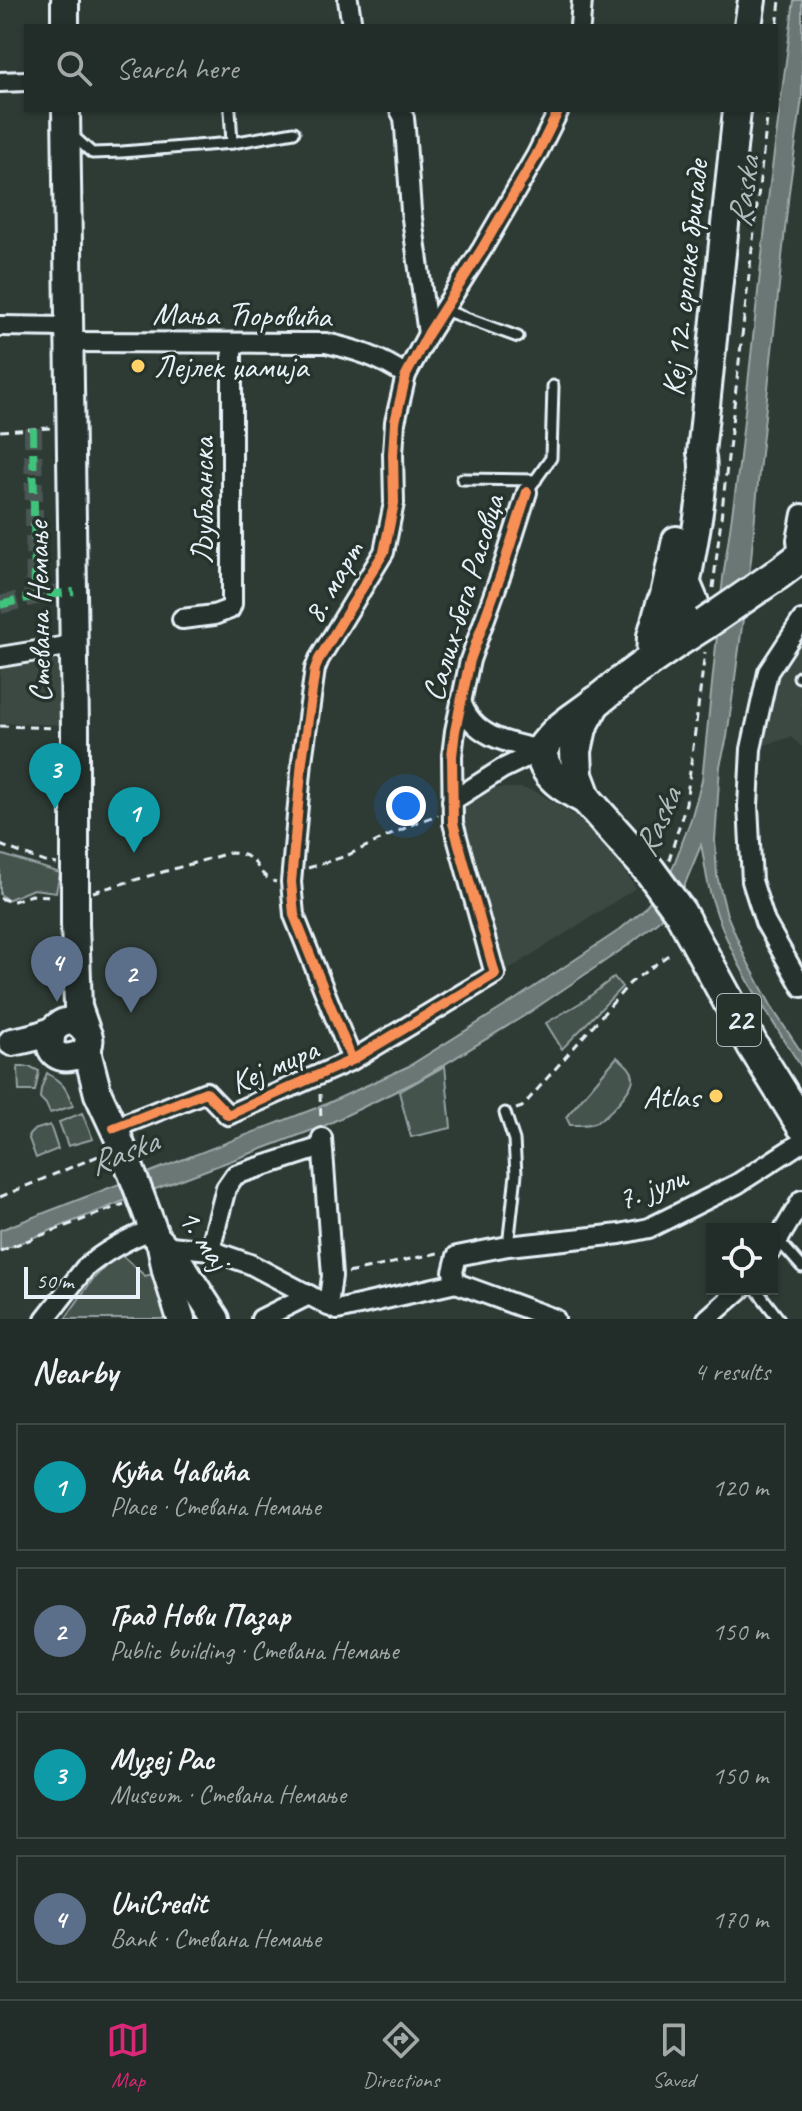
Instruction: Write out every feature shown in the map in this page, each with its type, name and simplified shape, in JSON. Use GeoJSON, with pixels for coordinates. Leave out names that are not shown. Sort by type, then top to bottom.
{"type":"FeatureCollection","features":[{"type":"Feature","properties":{"kind":"main road","name":"22"},"geometry":{"type":"LineString","coordinates":[[793,563],[697,613],[652,658],[562,725],[541,750],[542,760],[550,774],[586,799],[650,871],[680,912],[753,1046],[802,1125]]}},
{"type":"Feature","properties":{"kind":"main road"},"geometry":{"type":"LineString","coordinates":[[652,658],[653,636],[662,604]]}},
{"type":"Feature","properties":{"kind":"main road","name":"22"},"geometry":{"type":"LineString","coordinates":[[586,799],[577,775],[576,751],[581,728],[595,702]]}},
{"type":"Feature","properties":{"kind":"street"},"geometry":{"type":"LineString","coordinates":[[65,0],[65,24]]}},
{"type":"Feature","properties":{"kind":"street"},"geometry":{"type":"LineString","coordinates":[[348,0],[352,24]]}},
{"type":"Feature","properties":{"kind":"street"},"geometry":{"type":"LineString","coordinates":[[580,24],[582,0]]}},
{"type":"Feature","properties":{"kind":"street"},"geometry":{"type":"LineString","coordinates":[[748,24],[752,0]]}},
{"type":"Feature","properties":{"kind":"street"},"geometry":{"type":"LineString","coordinates":[[0,82],[24,81]]}},
{"type":"Feature","properties":{"kind":"street"},"geometry":{"type":"LineString","coordinates":[[401,112],[428,334]]}},
{"type":"Feature","properties":{"kind":"street","name":"8. март"},"geometry":{"type":"LineString","coordinates":[[352,1060],[294,915],[292,874],[302,761],[315,669],[384,552],[394,503],[395,422],[406,375],[513,196],[558,112]]}},
{"type":"Feature","properties":{"kind":"street","name":"Кеј 12. српске бригаде"},"geometry":{"type":"LineString","coordinates":[[697,613],[704,462],[701,453],[737,112]]}},
{"type":"Feature","properties":{"kind":"street","name":"Стевана Немање"},"geometry":{"type":"LineString","coordinates":[[67,121],[70,426],[67,593],[73,645],[78,1007],[69,1040]]}},
{"type":"Feature","properties":{"kind":"street"},"geometry":{"type":"LineString","coordinates":[[0,326],[69,334]]}},
{"type":"Feature","properties":{"kind":"street","name":"Мања Ћоровића"},"geometry":{"type":"LineString","coordinates":[[69,334],[232,344],[326,343],[360,350],[406,375]]}},
{"type":"Feature","properties":{"kind":"street","name":"Љубљанска"},"geometry":{"type":"LineString","coordinates":[[182,619],[223,612],[230,609],[232,604],[232,344]]}},
{"type":"Feature","properties":{"kind":"street","name":"Кеј 12. српске бригаде"},"geometry":{"type":"LineString","coordinates":[[662,604],[688,481],[694,462],[701,453]]}},
{"type":"Feature","properties":{"kind":"street","name":"Салих-бега Расовца"},"geometry":{"type":"LineString","coordinates":[[495,974],[455,833],[452,756],[470,660],[531,486]]}},
{"type":"Feature","properties":{"kind":"street"},"geometry":{"type":"LineString","coordinates":[[793,563],[802,514]]}},
{"type":"Feature","properties":{"kind":"street"},"geometry":{"type":"LineString","coordinates":[[662,604],[671,627],[697,613]]}},
{"type":"Feature","properties":{"kind":"street"},"geometry":{"type":"LineString","coordinates":[[802,620],[768,672],[751,749],[748,806],[752,881],[765,922],[802,987]]}},
{"type":"Feature","properties":{"kind":"street"},"geometry":{"type":"LineString","coordinates":[[0,657],[73,645]]}},
{"type":"Feature","properties":{"kind":"street"},"geometry":{"type":"LineString","coordinates":[[461,701],[465,715],[490,735],[512,744],[541,750]]}},
{"type":"Feature","properties":{"kind":"street"},"geometry":{"type":"LineString","coordinates":[[452,806],[502,769],[541,750]]}},
{"type":"Feature","properties":{"kind":"street","name":"Кеј мира"},"geometry":{"type":"LineString","coordinates":[[120,1144],[206,1092],[228,1115],[352,1060],[495,974]]}},
{"type":"Feature","properties":{"kind":"street"},"geometry":{"type":"LineString","coordinates":[[6,1042],[43,1048],[69,1040],[88,1055],[98,1094],[140,1196]]}},
{"type":"Feature","properties":{"kind":"street"},"geometry":{"type":"LineString","coordinates":[[210,1250],[226,1188],[235,1175],[322,1142],[334,1312]]}},
{"type":"Feature","properties":{"kind":"street","name":"7. јули"},"geometry":{"type":"LineString","coordinates":[[457,1256],[508,1246],[649,1228],[737,1184],[802,1142]]}},
{"type":"Feature","properties":{"kind":"street","name":"1. мај"},"geometry":{"type":"LineString","coordinates":[[140,1196],[157,1237],[179,1262],[216,1319]]}},
{"type":"Feature","properties":{"kind":"street"},"geometry":{"type":"LineString","coordinates":[[778,1242],[802,1200]]}},
{"type":"Feature","properties":{"kind":"street"},"geometry":{"type":"LineString","coordinates":[[157,1237],[181,1319]]}},
{"type":"Feature","properties":{"kind":"street"},"geometry":{"type":"LineString","coordinates":[[45,1319],[93,1261],[113,1247],[157,1237],[250,1264],[334,1312],[456,1283],[555,1319]]}},
{"type":"Feature","properties":{"kind":"street"},"geometry":{"type":"LineString","coordinates":[[456,1283],[453,1272],[457,1256]]}},
{"type":"Feature","properties":{"kind":"street"},"geometry":{"type":"LineString","coordinates":[[261,1319],[309,1295]]}},
{"type":"Feature","properties":{"kind":"street"},"geometry":{"type":"LineString","coordinates":[[707,1319],[734,1295]]}},
{"type":"Feature","properties":{"kind":"lane"},"geometry":{"type":"LineString","coordinates":[[230,112],[232,143]]}},
{"type":"Feature","properties":{"kind":"lane","name":"Стевана Немање"},"geometry":{"type":"LineString","coordinates":[[67,121],[92,153],[232,143],[294,132]]}},
{"type":"Feature","properties":{"kind":"lane"},"geometry":{"type":"LineString","coordinates":[[444,310],[518,337]]}},
{"type":"Feature","properties":{"kind":"lane","name":"Салих-бега Расовца"},"geometry":{"type":"LineString","coordinates":[[531,486],[551,458],[553,386]]}},
{"type":"Feature","properties":{"kind":"lane"},"geometry":{"type":"LineString","coordinates":[[462,479],[531,486]]}},
{"type":"Feature","properties":{"kind":"lane"},"geometry":{"type":"LineString","coordinates":[[505,1113],[514,1140],[516,1174],[508,1246]]}},
{"type":"Feature","properties":{"kind":"lane"},"geometry":{"type":"LineString","coordinates":[[778,1247],[802,1267]]}},
{"type":"Feature","properties":{"kind":"lane"},"geometry":{"type":"LineString","coordinates":[[761,1295],[779,1319]]}},
{"type":"Feature","properties":{"kind":"path"},"geometry":{"type":"LineString","coordinates":[[777,24],[780,0]]}},
{"type":"Feature","properties":{"kind":"path"},"geometry":{"type":"LineString","coordinates":[[0,431],[70,426]]}},
{"type":"Feature","properties":{"kind":"path"},"geometry":{"type":"LineString","coordinates":[[0,726],[75,729]]}},
{"type":"Feature","properties":{"kind":"path"},"geometry":{"type":"LineString","coordinates":[[0,898],[11,902],[31,895],[76,896],[229,853],[251,857],[265,876],[274,882],[346,856],[452,806]]}},
{"type":"Feature","properties":{"kind":"path"},"geometry":{"type":"LineString","coordinates":[[0,845],[45,862],[76,865]]}},
{"type":"Feature","properties":{"kind":"path"},"geometry":{"type":"LineString","coordinates":[[505,1113],[522,1107],[630,983],[671,953]]}},
{"type":"Feature","properties":{"kind":"path"},"geometry":{"type":"LineString","coordinates":[[320,1094],[322,1142]]}},
{"type":"Feature","properties":{"kind":"path"},"geometry":{"type":"LineString","coordinates":[[0,1197],[120,1144]]}},
{"type":"Feature","properties":{"kind":"path"},"geometry":{"type":"LineString","coordinates":[[0,1251],[140,1196]]}},
{"type":"Feature","properties":{"kind":"path"},"geometry":{"type":"LineString","coordinates":[[332,1276],[443,1252],[457,1256]]}},
{"type":"Feature","properties":{"kind":"shaded area"},"geometry":{"type":"Polygon","coordinates":[[[794,0],[802,0],[802,98],[789,192],[751,560],[727,737],[720,766],[715,840],[717,876],[727,915],[774,1011],[802,1053],[802,1068],[729,944],[710,892],[701,845],[682,891],[658,921],[627,946],[524,1016],[417,1081],[326,1125],[0,1251],[0,1230],[324,1105],[409,1066],[618,931],[642,911],[670,875],[702,780],[723,578],[794,0]]]}},
{"type":"Feature","properties":{"kind":"shaded area"},"geometry":{"type":"Polygon","coordinates":[[[802,620],[802,747],[791,737],[751,749],[768,672],[802,620]]]}},
{"type":"Feature","properties":{"kind":"shaded area"},"geometry":{"type":"Polygon","coordinates":[[[56,661],[72,668],[71,725],[0,723],[0,669],[31,662],[56,661]]]}},
{"type":"Feature","properties":{"kind":"shaded area"},"geometry":{"type":"Polygon","coordinates":[[[496,788],[535,791],[579,818],[614,855],[636,888],[502,974],[460,824],[462,807],[471,796],[496,788]]]}},
{"type":"Feature","properties":{"kind":"shaded area"},"geometry":{"type":"Polygon","coordinates":[[[0,854],[60,873],[56,892],[33,889],[7,900],[0,894],[0,854]]]}},
{"type":"Feature","properties":{"kind":"shaded area"},"geometry":{"type":"Polygon","coordinates":[[[614,977],[622,987],[562,1049],[546,1023],[585,1000],[614,977]]]}},
{"type":"Feature","properties":{"kind":"shaded area"},"geometry":{"type":"Polygon","coordinates":[[[617,1057],[629,1068],[633,1077],[625,1095],[596,1122],[570,1125],[566,1117],[617,1057]]]}},
{"type":"Feature","properties":{"kind":"shaded area"},"geometry":{"type":"Polygon","coordinates":[[[445,1066],[451,1128],[411,1137],[399,1092],[445,1066]]]}},
{"type":"Feature","properties":{"kind":"shaded area"},"geometry":{"type":"Polygon","coordinates":[[[18,1067],[31,1067],[39,1071],[35,1091],[19,1091],[18,1067]]]}},
{"type":"Feature","properties":{"kind":"shaded area"},"geometry":{"type":"Polygon","coordinates":[[[47,1073],[64,1086],[73,1106],[50,1113],[40,1098],[47,1073]]]}},
{"type":"Feature","properties":{"kind":"shaded area"},"geometry":{"type":"Polygon","coordinates":[[[82,1113],[93,1139],[68,1146],[59,1122],[82,1113]]]}},
{"type":"Feature","properties":{"kind":"shaded area"},"geometry":{"type":"Polygon","coordinates":[[[50,1125],[58,1149],[36,1158],[28,1136],[34,1130],[50,1125]]]}},
{"type":"Feature","properties":{"kind":"shaded area"},"geometry":{"type":"Polygon","coordinates":[[[119,1253],[145,1276],[166,1271],[181,1319],[65,1319],[93,1279],[119,1253]]]}},
{"type":"Feature","properties":{"kind":"tunnel"},"geometry":{"type":"LineString","coordinates":[[33,428],[35,596]]}},
{"type":"Feature","properties":{"kind":"tunnel"},"geometry":{"type":"LineString","coordinates":[[0,605],[61,593]]}},
{"type":"Feature","properties":{"kind":"marked path"},"geometry":{"type":"LineString","coordinates":[[33,428],[35,596]]}},
{"type":"Feature","properties":{"kind":"marked path"},"geometry":{"type":"LineString","coordinates":[[0,605],[35,596],[74,592]]}},
{"type":"Feature","properties":{"kind":"cycle path"},"geometry":{"type":"LineString","coordinates":[[352,1060],[294,915],[291,882],[302,761],[315,669],[384,552],[394,503],[395,422],[406,375],[536,156],[558,112]]}},
{"type":"Feature","properties":{"kind":"cycle path"},"geometry":{"type":"LineString","coordinates":[[114,1128],[206,1092],[228,1115],[352,1060],[495,974],[453,823],[452,756],[470,660],[527,492]]}},
{"type":"Feature","properties":{"kind":"place","name":"Лејлек џамија"},"geometry":{"type":"Point","coordinates":[138,366]}},
{"type":"Feature","properties":{"kind":"place","name":"Музеј Рас"},"geometry":{"type":"Point","coordinates":[55,809]}},
{"type":"Feature","properties":{"kind":"place","name":"Кућа Чавића"},"geometry":{"type":"Point","coordinates":[134,853]}},
{"type":"Feature","properties":{"kind":"place","name":"UniCredit"},"geometry":{"type":"Point","coordinates":[57,1002]}},
{"type":"Feature","properties":{"kind":"place","name":"Град Нови Пазар"},"geometry":{"type":"Point","coordinates":[131,1013]}},
{"type":"Feature","properties":{"kind":"place","name":"Atlas"},"geometry":{"type":"Point","coordinates":[716,1096]}},
{"type":"Feature","properties":{"kind":"water label","name":"Raska"},"geometry":{"type":"Point","coordinates":[743,192]}},
{"type":"Feature","properties":{"kind":"water label","name":"Raska"},"geometry":{"type":"Point","coordinates":[657,822]}},
{"type":"Feature","properties":{"kind":"water label","name":"Raska"},"geometry":{"type":"Point","coordinates":[123,1152]}}]}
